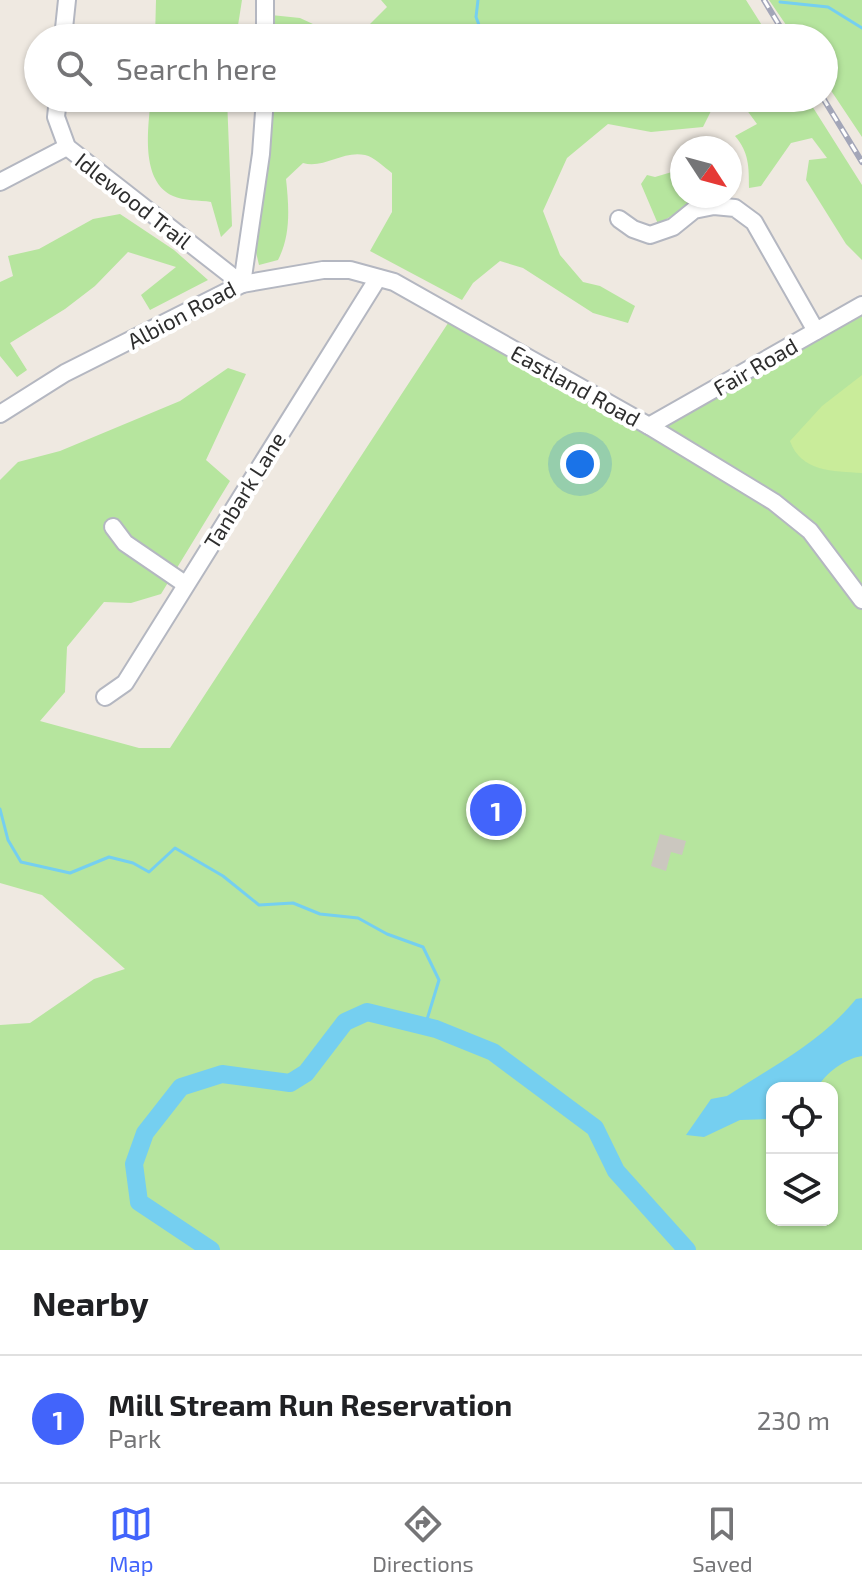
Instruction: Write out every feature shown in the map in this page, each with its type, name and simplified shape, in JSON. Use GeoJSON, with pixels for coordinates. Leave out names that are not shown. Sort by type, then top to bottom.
{"type":"FeatureCollection","features":[{"type":"Feature","properties":{"kind":"street"},"geometry":{"type":"LineString","coordinates":[[64,24],[67,0]]}},
{"type":"Feature","properties":{"kind":"street"},"geometry":{"type":"LineString","coordinates":[[265,0],[265,24]]}},
{"type":"Feature","properties":{"kind":"street","name":"Idlewood Trail"},"geometry":{"type":"LineString","coordinates":[[57,112],[67,147],[242,284]]}},
{"type":"Feature","properties":{"kind":"street","name":"Albion Road"},"geometry":{"type":"LineString","coordinates":[[0,414],[65,373],[242,284],[264,112]]}},
{"type":"Feature","properties":{"kind":"street"},"geometry":{"type":"LineString","coordinates":[[0,182],[67,147]]}},
{"type":"Feature","properties":{"kind":"street"},"geometry":{"type":"LineString","coordinates":[[619,219],[633,229],[650,235],[673,227],[694,210],[714,206],[735,208],[754,222],[816,331]]}},
{"type":"Feature","properties":{"kind":"street","name":"Eastland Road"},"geometry":{"type":"LineString","coordinates":[[242,284],[323,270],[350,270],[394,282],[649,426],[774,502],[823,545],[862,600]]}},
{"type":"Feature","properties":{"kind":"street","name":"Tanbark Lane"},"geometry":{"type":"LineString","coordinates":[[105,697],[125,683],[378,278]]}},
{"type":"Feature","properties":{"kind":"street","name":"Fair Road"},"geometry":{"type":"LineString","coordinates":[[649,426],[862,305]]}},
{"type":"Feature","properties":{"kind":"street"},"geometry":{"type":"LineString","coordinates":[[113,527],[125,543],[185,584]]}},
{"type":"Feature","properties":{"kind":"green space"},"geometry":{"type":"Polygon","coordinates":[[[156,0],[242,0],[238,24],[155,24],[156,0]]]}},
{"type":"Feature","properties":{"kind":"green space"},"geometry":{"type":"Polygon","coordinates":[[[381,0],[746,0],[761,24],[370,24],[387,7],[381,0]]]}},
{"type":"Feature","properties":{"kind":"green space"},"geometry":{"type":"Polygon","coordinates":[[[769,0],[862,0],[862,137],[838,101],[838,24],[785,24],[769,0]]]}},
{"type":"Feature","properties":{"kind":"green space"},"geometry":{"type":"Polygon","coordinates":[[[271,15],[300,18],[313,24],[271,24],[271,15]]]}},
{"type":"Feature","properties":{"kind":"green space"},"geometry":{"type":"Polygon","coordinates":[[[150,112],[228,112],[232,226],[221,237],[211,202],[173,196],[162,189],[155,179],[148,153],[150,112]]]}},
{"type":"Feature","properties":{"kind":"green space"},"geometry":{"type":"Polygon","coordinates":[[[268,112],[710,112],[703,127],[651,132],[608,124],[567,158],[543,211],[560,255],[583,282],[600,286],[635,306],[628,323],[593,313],[523,268],[500,261],[473,283],[462,300],[370,251],[392,212],[392,173],[365,155],[349,155],[318,164],[303,163],[286,179],[288,221],[278,260],[259,265],[255,248],[268,112]]]}},
{"type":"Feature","properties":{"kind":"green space"},"geometry":{"type":"Polygon","coordinates":[[[748,112],[816,112],[862,185],[862,260],[846,244],[806,180],[809,160],[827,158],[812,138],[791,143],[761,186],[749,188],[742,136],[735,136],[757,124],[748,112]]]}},
{"type":"Feature","properties":{"kind":"green space"},"geometry":{"type":"Polygon","coordinates":[[[670,173],[670,208],[684,208],[658,224],[641,184],[647,175],[655,177],[670,173]]]}},
{"type":"Feature","properties":{"kind":"green space"},"geometry":{"type":"Polygon","coordinates":[[[120,214],[174,250],[208,280],[150,310],[141,295],[176,267],[128,252],[95,286],[10,343],[27,370],[17,377],[0,356],[0,282],[13,276],[8,256],[39,249],[93,219],[120,214]]]}},
{"type":"Feature","properties":{"kind":"green space"},"geometry":{"type":"Polygon","coordinates":[[[862,305],[862,1250],[0,1250],[0,1025],[30,1023],[94,979],[125,969],[42,895],[0,883],[0,480],[18,462],[60,451],[180,401],[228,368],[246,374],[206,460],[230,481],[161,594],[131,603],[104,602],[67,647],[65,692],[40,721],[139,748],[170,748],[454,314],[646,425],[862,305]]]}},
{"type":"Feature","properties":{"kind":"green space"},"geometry":{"type":"Polygon","coordinates":[[[862,375],[862,473],[819,468],[802,459],[790,441],[822,406],[862,375]]]}},
{"type":"Feature","properties":{"kind":"water"},"geometry":{"type":"Polygon","coordinates":[[[862,998],[862,1056],[836,1068],[821,1082],[766,1082],[766,1119],[740,1120],[704,1137],[686,1135],[711,1099],[727,1096],[796,1052],[828,1028],[856,999],[862,998]]]}},
{"type":"Feature","properties":{"kind":"building"},"geometry":{"type":"Polygon","coordinates":[[[660,834],[686,841],[682,855],[671,852],[666,871],[651,866],[660,834]]]}},
{"type":"Feature","properties":{"kind":"waterway"},"geometry":{"type":"LineString","coordinates":[[478,0],[476,17],[479,24]]}},
{"type":"Feature","properties":{"kind":"waterway"},"geometry":{"type":"LineString","coordinates":[[780,2],[828,7],[862,28]]}},
{"type":"Feature","properties":{"kind":"waterway"},"geometry":{"type":"LineString","coordinates":[[0,809],[8,840],[21,862],[70,873],[109,857],[133,863],[149,872],[175,848],[223,876],[259,905],[293,903],[320,914],[358,918],[387,934],[423,947],[439,980],[425,1026]]}},
{"type":"Feature","properties":{"kind":"waterway"},"geometry":{"type":"LineString","coordinates":[[211,1250],[139,1202],[134,1164],[145,1133],[181,1087],[222,1074],[290,1083],[306,1073],[345,1022],[367,1012],[436,1029],[493,1052],[595,1128],[616,1171],[687,1250]]}},
{"type":"Feature","properties":{"kind":"railway"},"geometry":{"type":"LineString","coordinates":[[764,0],[779,24]]}},
{"type":"Feature","properties":{"kind":"railway"},"geometry":{"type":"LineString","coordinates":[[832,112],[862,162]]}},
{"type":"Feature","properties":{"kind":"place","name":"Mill Stream Run Reservation"},"geometry":{"type":"Point","coordinates":[496,810]}}]}
